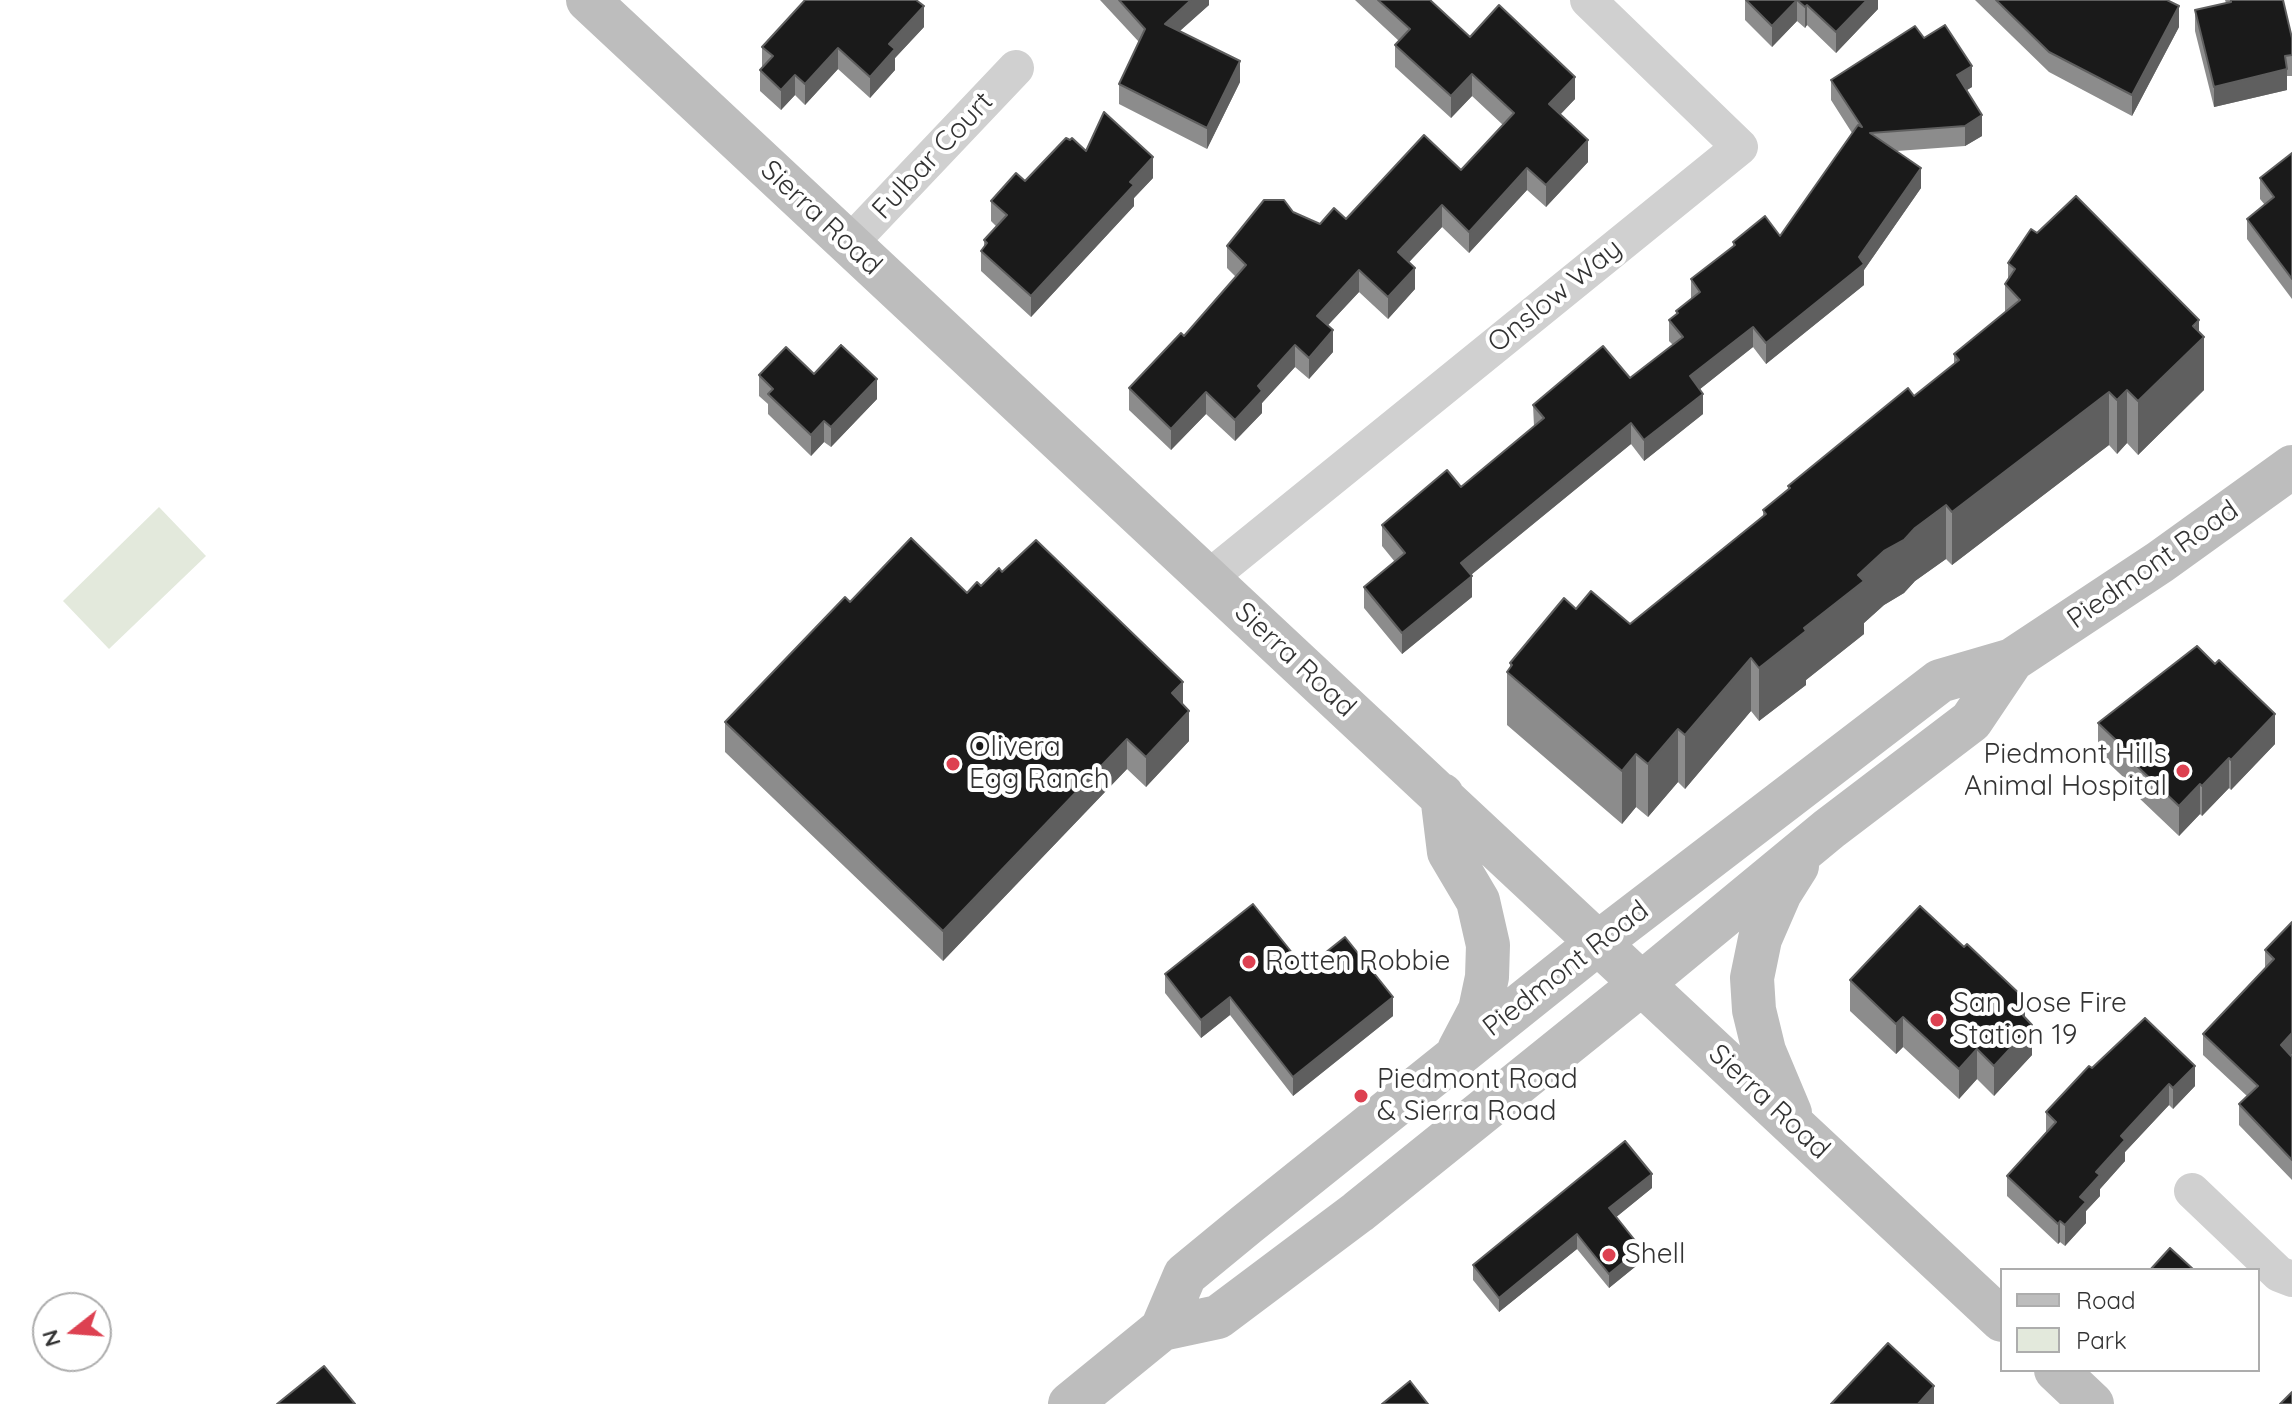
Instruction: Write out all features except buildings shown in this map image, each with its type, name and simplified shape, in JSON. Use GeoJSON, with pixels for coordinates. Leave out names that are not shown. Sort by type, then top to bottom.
{"type":"FeatureCollection","features":[{"type":"Feature","properties":{"kind":"main road","name":"Sierra Road"},"geometry":{"type":"LineString","coordinates":[[588,0],[2000,1318]]}},
{"type":"Feature","properties":{"kind":"main road","name":"Piedmont Road"},"geometry":{"type":"LineString","coordinates":[[1162,1329],[1185,1275],[1351,1138],[1598,943],[1940,681],[2012,660],[2160,562],[2292,467]]}},
{"type":"Feature","properties":{"kind":"main road","name":"Piedmont Road"},"geometry":{"type":"LineString","coordinates":[[1070,1404],[1162,1329],[1218,1317],[1358,1212],[1812,843],[1971,721],[2012,660]]}},
{"type":"Feature","properties":{"kind":"main road"},"geometry":{"type":"LineString","coordinates":[[1442,795],[1449,852],[1478,901],[1488,945],[1487,977],[1480,1010],[1455,1057]]}},
{"type":"Feature","properties":{"kind":"main road"},"geometry":{"type":"LineString","coordinates":[[1796,1126],[1764,1051],[1754,1010],[1752,978],[1760,939],[1780,893],[1812,843]]}},
{"type":"Feature","properties":{"kind":"main road"},"geometry":{"type":"LineString","coordinates":[[2058,1372],[2092,1404]]}},
{"type":"Feature","properties":{"kind":"street","name":"Onslow Way"},"geometry":{"type":"LineString","coordinates":[[1207,579],[1740,147],[1588,0]]}},
{"type":"Feature","properties":{"kind":"street","name":"Fulbar Court"},"geometry":{"type":"LineString","coordinates":[[849,244],[1016,68]]}},
{"type":"Feature","properties":{"kind":"street"},"geometry":{"type":"LineString","coordinates":[[2192,1191],[2279,1274],[2292,1279]]}},
{"type":"Feature","properties":{"kind":"green space"},"geometry":{"type":"Polygon","coordinates":[[[159,507],[206,556],[109,649],[63,601],[159,507]]]}},
{"type":"Feature","properties":{"kind":"place","name":"Olivera Egg Ranch"},"geometry":{"type":"Point","coordinates":[953,764]}},
{"type":"Feature","properties":{"kind":"place","name":"Piedmont Hills Animal Hospital"},"geometry":{"type":"Point","coordinates":[2183,771]}},
{"type":"Feature","properties":{"kind":"place","name":"Rotten Robbie"},"geometry":{"type":"Point","coordinates":[1249,962]}},
{"type":"Feature","properties":{"kind":"place","name":"San Jose Fire Station 19"},"geometry":{"type":"Point","coordinates":[1937,1020]}},
{"type":"Feature","properties":{"kind":"place","name":"Piedmont Road & Sierra Road"},"geometry":{"type":"Point","coordinates":[1361,1096]}},
{"type":"Feature","properties":{"kind":"place","name":"Shell"},"geometry":{"type":"Point","coordinates":[1609,1255]}}]}
